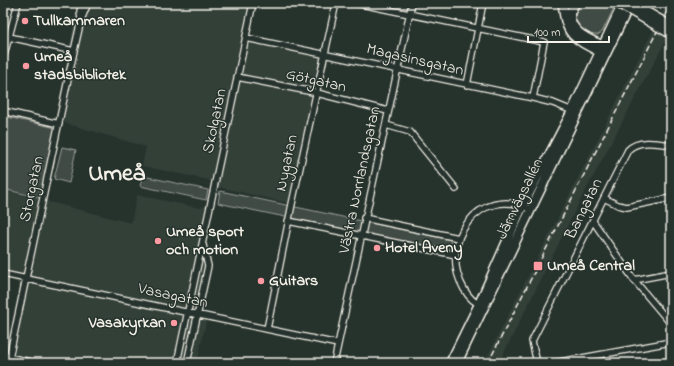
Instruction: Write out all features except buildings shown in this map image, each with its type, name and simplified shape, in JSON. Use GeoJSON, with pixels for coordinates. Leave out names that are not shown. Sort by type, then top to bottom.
{"type":"FeatureCollection","features":[{"type":"Feature","properties":{"kind":"main road"},"geometry":{"type":"LineString","coordinates":[[563,3],[564,20],[569,32],[604,50]]}},
{"type":"Feature","properties":{"kind":"main road"},"geometry":{"type":"LineString","coordinates":[[575,3],[570,13],[574,27],[581,34],[604,50]]}},
{"type":"Feature","properties":{"kind":"main road"},"geometry":{"type":"LineString","coordinates":[[617,3],[671,34]]}},
{"type":"Feature","properties":{"kind":"main road"},"geometry":{"type":"LineString","coordinates":[[604,50],[623,3]]}},
{"type":"Feature","properties":{"kind":"main road"},"geometry":{"type":"LineString","coordinates":[[604,50],[631,3],[671,26]]}},
{"type":"Feature","properties":{"kind":"main road","name":"Järnvägsallén"},"geometry":{"type":"LineString","coordinates":[[457,363],[527,207],[575,112],[604,50]]}},
{"type":"Feature","properties":{"kind":"main road","name":"Järnvägsallén"},"geometry":{"type":"LineString","coordinates":[[450,363],[482,305]]}},
{"type":"Feature","properties":{"kind":"street"},"geometry":{"type":"LineString","coordinates":[[3,60],[18,3]]}},
{"type":"Feature","properties":{"kind":"street","name":"Storgatan"},"geometry":{"type":"LineString","coordinates":[[81,20],[80,11],[82,3]]}},
{"type":"Feature","properties":{"kind":"street","name":"Storgatan"},"geometry":{"type":"LineString","coordinates":[[6,359],[26,279],[81,20],[88,3]]}},
{"type":"Feature","properties":{"kind":"street","name":"Skolgatan"},"geometry":{"type":"LineString","coordinates":[[177,363],[253,3]]}},
{"type":"Feature","properties":{"kind":"street","name":"Nygatan"},"geometry":{"type":"LineString","coordinates":[[266,329],[336,3]]}},
{"type":"Feature","properties":{"kind":"street"},"geometry":{"type":"LineString","coordinates":[[356,3],[544,42],[533,98]]}},
{"type":"Feature","properties":{"kind":"street","name":"Västra Norrlandsgatan"},"geometry":{"type":"LineString","coordinates":[[334,363],[364,218],[386,125],[412,3]]}},
{"type":"Feature","properties":{"kind":"street"},"geometry":{"type":"LineString","coordinates":[[467,85],[483,3]]}},
{"type":"Feature","properties":{"kind":"street"},"geometry":{"type":"LineString","coordinates":[[9,37],[74,51]]}},
{"type":"Feature","properties":{"kind":"street","name":"Magasinsgatan"},"geometry":{"type":"LineString","coordinates":[[246,38],[533,98],[575,112]]}},
{"type":"Feature","properties":{"kind":"street","name":"Götgatan"},"geometry":{"type":"LineString","coordinates":[[237,77],[388,111]]}},
{"type":"Feature","properties":{"kind":"street"},"geometry":{"type":"LineString","coordinates":[[3,111],[59,124]]}},
{"type":"Feature","properties":{"kind":"street"},"geometry":{"type":"LineString","coordinates":[[386,125],[410,132],[456,189]]}},
{"type":"Feature","properties":{"kind":"street","name":"Bangatan"},"geometry":{"type":"LineString","coordinates":[[537,363],[532,341],[628,150],[632,145],[651,143],[671,145]]}},
{"type":"Feature","properties":{"kind":"street"},"geometry":{"type":"LineString","coordinates":[[604,198],[618,205],[627,207],[671,198]]}},
{"type":"Feature","properties":{"kind":"street"},"geometry":{"type":"LineString","coordinates":[[482,305],[470,297],[462,284],[457,271],[456,255],[458,238],[471,219],[488,207],[504,202],[527,207]]}},
{"type":"Feature","properties":{"kind":"street"},"geometry":{"type":"LineString","coordinates":[[364,218],[458,238]]}},
{"type":"Feature","properties":{"kind":"street"},"geometry":{"type":"LineString","coordinates":[[288,221],[360,237],[456,255]]}},
{"type":"Feature","properties":{"kind":"street"},"geometry":{"type":"LineString","coordinates":[[593,221],[634,280],[671,324]]}},
{"type":"Feature","properties":{"kind":"street","name":"Skolgatan"},"geometry":{"type":"LineString","coordinates":[[187,363],[208,266],[202,244]]}},
{"type":"Feature","properties":{"kind":"street"},"geometry":{"type":"LineString","coordinates":[[634,280],[671,272]]}},
{"type":"Feature","properties":{"kind":"street","name":"Vasagatan"},"geometry":{"type":"LineString","coordinates":[[3,274],[338,344]]}},
{"type":"Feature","properties":{"kind":"street"},"geometry":{"type":"LineString","coordinates":[[554,363],[671,342]]}},
{"type":"Feature","properties":{"kind":"street"},"geometry":{"type":"LineString","coordinates":[[6,359],[34,363]]}},
{"type":"Feature","properties":{"kind":"shaded area"},"geometry":{"type":"Polygon","coordinates":[[[78,3],[253,3],[246,38],[324,54],[292,204],[214,186],[209,180],[142,166],[146,147],[55,120],[78,3]]]}},
{"type":"Feature","properties":{"kind":"shaded area"},"geometry":{"type":"Polygon","coordinates":[[[582,3],[602,3],[614,8],[602,32],[598,35],[586,32],[581,29],[578,24],[576,14],[582,3]]]}},
{"type":"Feature","properties":{"kind":"shaded area"},"geometry":{"type":"Polygon","coordinates":[[[667,3],[671,3],[671,31],[581,199],[499,363],[484,363],[667,3]]]}},
{"type":"Feature","properties":{"kind":"shaded area"},"geometry":{"type":"Polygon","coordinates":[[[3,116],[56,128],[41,198],[3,189],[3,116]]]}},
{"type":"Feature","properties":{"kind":"shaded area"},"geometry":{"type":"Polygon","coordinates":[[[62,147],[76,150],[69,183],[54,179],[62,147]]]}},
{"type":"Feature","properties":{"kind":"shaded area"},"geometry":{"type":"Polygon","coordinates":[[[143,176],[208,190],[206,200],[140,186],[143,176]]]}},
{"type":"Feature","properties":{"kind":"shaded area"},"geometry":{"type":"Polygon","coordinates":[[[3,190],[131,223],[137,195],[200,208],[211,205],[202,244],[208,262],[198,314],[207,317],[197,363],[35,363],[3,356],[20,287],[10,275],[3,274],[3,190]]]}},
{"type":"Feature","properties":{"kind":"shaded area"},"geometry":{"type":"Polygon","coordinates":[[[220,191],[451,240],[449,251],[218,203],[220,191]]]}},
{"type":"Feature","properties":{"kind":"railway"},"geometry":{"type":"LineString","coordinates":[[488,363],[671,4]]}},
{"type":"Feature","properties":{"kind":"place","name":"Tullkammaren"},"geometry":{"type":"Point","coordinates":[25,21]}},
{"type":"Feature","properties":{"kind":"place","name":"Umeå stadsbibliotek"},"geometry":{"type":"Point","coordinates":[26,66]}},
{"type":"Feature","properties":{"kind":"place","name":"Umeå sport och motion"},"geometry":{"type":"Point","coordinates":[158,241]}},
{"type":"Feature","properties":{"kind":"place","name":"Hotel Aveny"},"geometry":{"type":"Point","coordinates":[377,248]}},
{"type":"Feature","properties":{"kind":"place","name":"Umeå Central"},"geometry":{"type":"Point","coordinates":[538,266]}},
{"type":"Feature","properties":{"kind":"place","name":"Guitars"},"geometry":{"type":"Point","coordinates":[261,281]}},
{"type":"Feature","properties":{"kind":"place","name":"Vasakyrkan"},"geometry":{"type":"Point","coordinates":[174,323]}},
{"type":"Feature","properties":{"kind":"district","name":"Umeå"},"geometry":{"type":"Point","coordinates":[117,174]}}]}
